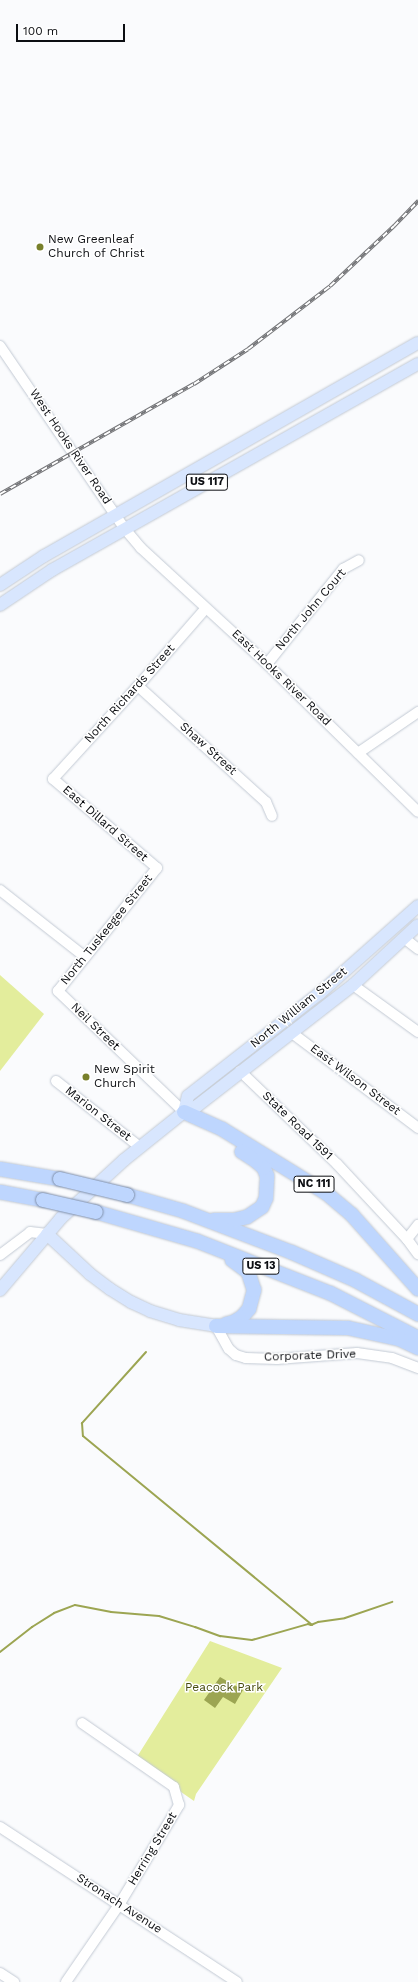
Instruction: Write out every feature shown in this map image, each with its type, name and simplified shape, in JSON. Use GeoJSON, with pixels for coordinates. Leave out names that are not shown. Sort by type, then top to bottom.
{"type":"FeatureCollection","features":[{"type":"Feature","properties":{"kind":"highway"},"geometry":{"type":"LineString","coordinates":[[183,1211],[214,1220],[234,1220],[247,1217],[262,1207],[268,1187],[267,1176],[264,1168],[256,1160],[218,1137],[184,1112]]}},
{"type":"Feature","properties":{"kind":"highway","name":"NC 111"},"geometry":{"type":"LineString","coordinates":[[184,1112],[222,1129],[302,1176],[326,1193],[352,1215],[418,1289]]}},
{"type":"Feature","properties":{"kind":"highway","name":"US 13"},"geometry":{"type":"LineString","coordinates":[[0,1169],[60,1179],[127,1195],[183,1211],[298,1255],[356,1280],[418,1314]]}},
{"type":"Feature","properties":{"kind":"highway","name":"US 13"},"geometry":{"type":"LineString","coordinates":[[0,1192],[96,1212],[196,1241],[330,1293],[418,1338]]}},
{"type":"Feature","properties":{"kind":"highway"},"geometry":{"type":"LineString","coordinates":[[196,1241],[241,1266],[248,1272],[252,1281],[254,1290],[249,1309],[242,1318],[234,1322],[216,1326]]}},
{"type":"Feature","properties":{"kind":"highway"},"geometry":{"type":"LineString","coordinates":[[216,1326],[348,1328],[400,1339],[418,1348]]}},
{"type":"Feature","properties":{"kind":"main road","name":"US 117"},"geometry":{"type":"LineString","coordinates":[[0,585],[44,556],[116,514],[418,344]]}},
{"type":"Feature","properties":{"kind":"main road","name":"US 117"},"geometry":{"type":"LineString","coordinates":[[0,605],[52,570],[418,364]]}},
{"type":"Feature","properties":{"kind":"main road","name":"North William Street"},"geometry":{"type":"LineString","coordinates":[[184,1112],[188,1096],[320,993],[418,906]]}},
{"type":"Feature","properties":{"kind":"main road","name":"North William Street"},"geometry":{"type":"LineString","coordinates":[[0,1290],[61,1218],[140,1147],[184,1112],[197,1106],[240,1071],[354,985],[418,925]]}},
{"type":"Feature","properties":{"kind":"main road"},"geometry":{"type":"LineString","coordinates":[[47,1234],[90,1274],[131,1302],[150,1311],[179,1320],[216,1326]]}},
{"type":"Feature","properties":{"kind":"street","name":"West Hooks River Road"},"geometry":{"type":"LineString","coordinates":[[0,346],[125,529],[141,548]]}},
{"type":"Feature","properties":{"kind":"street","name":"East Hooks River Road"},"geometry":{"type":"LineString","coordinates":[[141,548],[267,664],[418,812]]}},
{"type":"Feature","properties":{"kind":"street","name":"North John Court"},"geometry":{"type":"LineString","coordinates":[[267,664],[343,569],[359,560]]}},
{"type":"Feature","properties":{"kind":"street","name":"North Richards Street"},"geometry":{"type":"LineString","coordinates":[[53,779],[138,686],[206,608]]}},
{"type":"Feature","properties":{"kind":"street","name":"Shaw Street"},"geometry":{"type":"LineString","coordinates":[[138,686],[266,802],[272,816]]}},
{"type":"Feature","properties":{"kind":"street"},"geometry":{"type":"LineString","coordinates":[[358,753],[418,712]]}},
{"type":"Feature","properties":{"kind":"street","name":"East Dillard Street"},"geometry":{"type":"LineString","coordinates":[[53,779],[156,868]]}},
{"type":"Feature","properties":{"kind":"street","name":"North Tuskeegee Street"},"geometry":{"type":"LineString","coordinates":[[58,991],[156,868]]}},
{"type":"Feature","properties":{"kind":"street"},"geometry":{"type":"LineString","coordinates":[[0,890],[85,957]]}},
{"type":"Feature","properties":{"kind":"street"},"geometry":{"type":"LineString","coordinates":[[404,938],[418,949]]}},
{"type":"Feature","properties":{"kind":"street"},"geometry":{"type":"LineString","coordinates":[[354,985],[418,1032]]}},
{"type":"Feature","properties":{"kind":"street","name":"Neil Street"},"geometry":{"type":"LineString","coordinates":[[58,991],[184,1112]]}},
{"type":"Feature","properties":{"kind":"street","name":"East Wilson Street"},"geometry":{"type":"LineString","coordinates":[[292,1033],[418,1128]]}},
{"type":"Feature","properties":{"kind":"street","name":"State Road 1591"},"geometry":{"type":"LineString","coordinates":[[240,1071],[337,1164],[407,1239],[418,1254]]}},
{"type":"Feature","properties":{"kind":"street","name":"Marion Street"},"geometry":{"type":"LineString","coordinates":[[56,1081],[140,1147]]}},
{"type":"Feature","properties":{"kind":"street"},"geometry":{"type":"LineString","coordinates":[[407,1239],[418,1225]]}},
{"type":"Feature","properties":{"kind":"street"},"geometry":{"type":"LineString","coordinates":[[0,1255],[30,1232],[47,1234]]}},
{"type":"Feature","properties":{"kind":"street","name":"Corporate Drive"},"geometry":{"type":"LineString","coordinates":[[216,1326],[229,1349],[236,1355],[246,1358],[277,1359],[357,1353],[392,1358],[418,1368]]}},
{"type":"Feature","properties":{"kind":"street","name":"Herring Street"},"geometry":{"type":"LineString","coordinates":[[66,1982],[119,1904],[179,1805],[174,1787],[82,1722]]}},
{"type":"Feature","properties":{"kind":"street","name":"Stronach Avenue"},"geometry":{"type":"LineString","coordinates":[[0,1827],[237,1982]]}},
{"type":"Feature","properties":{"kind":"street"},"geometry":{"type":"LineString","coordinates":[[0,1973],[14,1982]]}},
{"type":"Feature","properties":{"kind":"green space"},"geometry":{"type":"Polygon","coordinates":[[[0,975],[44,1014],[0,1071],[0,975]]]}},
{"type":"Feature","properties":{"kind":"green space","name":"Peacock Park"},"geometry":{"type":"Polygon","coordinates":[[[210,1641],[282,1668],[196,1794],[194,1801],[135,1760],[210,1641]]]}},
{"type":"Feature","properties":{"kind":"shaded area"},"geometry":{"type":"Polygon","coordinates":[[[220,1677],[243,1690],[235,1704],[223,1697],[215,1708],[204,1700],[220,1677]]]}},
{"type":"Feature","properties":{"kind":"waterway"},"geometry":{"type":"LineString","coordinates":[[146,1352],[82,1423],[83,1436],[312,1625]]}},
{"type":"Feature","properties":{"kind":"waterway"},"geometry":{"type":"LineString","coordinates":[[0,1652],[32,1627],[54,1613],[75,1605],[111,1612],[159,1616],[220,1636],[252,1640],[308,1624],[311,1625],[318,1622],[345,1618],[392,1602]]}},
{"type":"Feature","properties":{"kind":"railway"},"geometry":{"type":"LineString","coordinates":[[0,494],[194,384],[248,349],[330,286],[394,226],[418,201]]}},
{"type":"Feature","properties":{"kind":"place","name":"New Greenleaf Church of Christ"},"geometry":{"type":"Point","coordinates":[40,247]}},
{"type":"Feature","properties":{"kind":"place","name":"New Spirit Church"},"geometry":{"type":"Point","coordinates":[86,1077]}}]}
